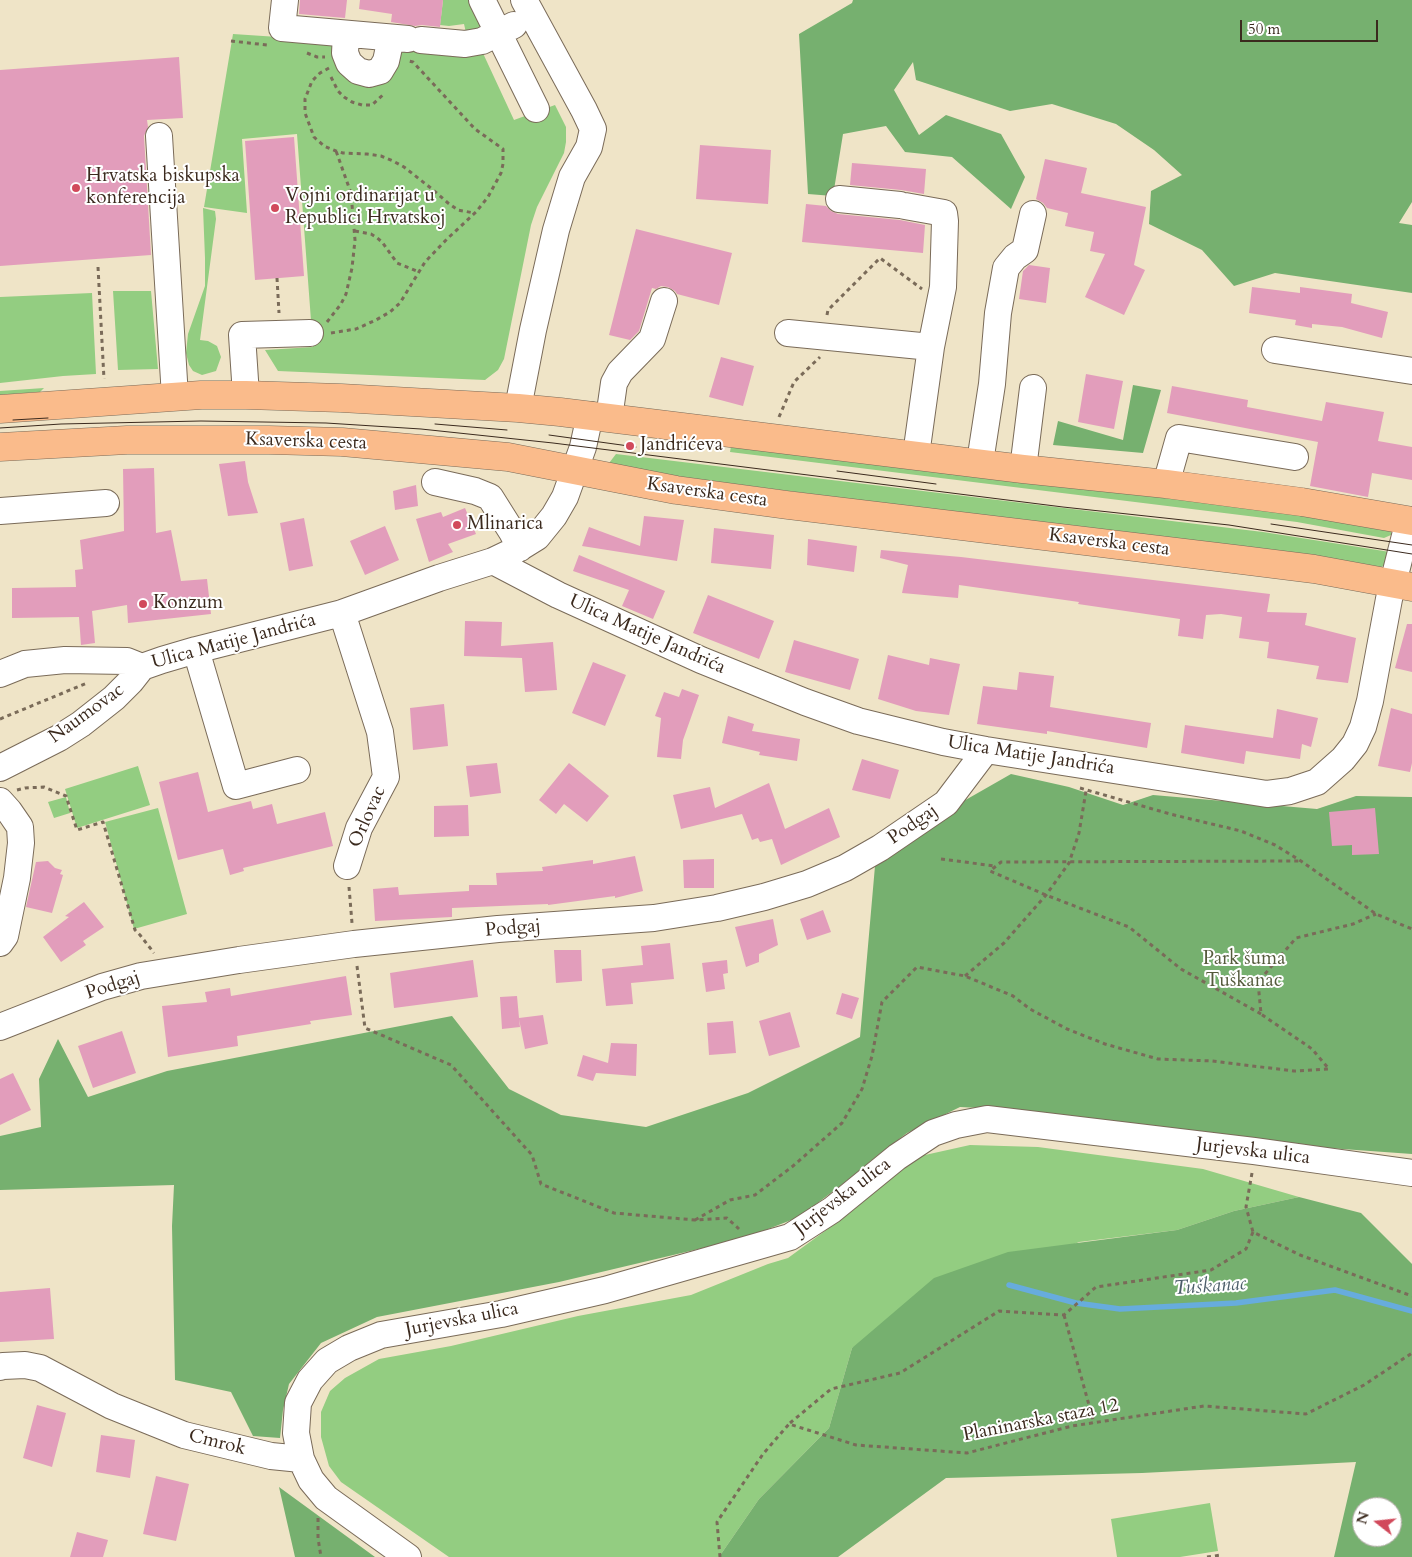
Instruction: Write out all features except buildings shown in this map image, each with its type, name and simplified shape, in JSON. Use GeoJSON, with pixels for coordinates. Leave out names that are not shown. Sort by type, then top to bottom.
{"type":"FeatureCollection","features":[{"type":"Feature","properties":{"kind":"main road"},"geometry":{"type":"LineString","coordinates":[[0,409],[176,397],[246,395],[341,398],[518,408],[1166,484],[1302,502],[1411,521]]}},
{"type":"Feature","properties":{"kind":"main road","name":"Ksaverska cesta"},"geometry":{"type":"LineString","coordinates":[[0,447],[136,440],[269,440],[342,442],[508,457],[576,471],[722,496],[1242,560],[1402,585]]}},
{"type":"Feature","properties":{"kind":"street"},"geometry":{"type":"LineString","coordinates":[[285,0],[282,28],[333,32],[406,45],[465,44],[482,41],[499,33],[528,7],[584,110],[592,129],[589,147],[572,176],[556,230],[533,330],[518,408]]}},
{"type":"Feature","properties":{"kind":"street"},"geometry":{"type":"LineString","coordinates":[[482,0],[536,109]]}},
{"type":"Feature","properties":{"kind":"street"},"geometry":{"type":"LineString","coordinates":[[333,32],[349,63],[358,71],[369,74],[380,71],[386,61],[406,45]]}},
{"type":"Feature","properties":{"kind":"street"},"geometry":{"type":"LineString","coordinates":[[159,136],[176,397]]}},
{"type":"Feature","properties":{"kind":"street"},"geometry":{"type":"LineString","coordinates":[[839,198],[944,213],[946,240],[941,298],[931,347],[916,455]]}},
{"type":"Feature","properties":{"kind":"street"},"geometry":{"type":"LineString","coordinates":[[980,462],[992,384],[998,313],[1006,268],[1025,250],[1032,214]]}},
{"type":"Feature","properties":{"kind":"street","name":"Ulica Matije Jandrića"},"geometry":{"type":"LineString","coordinates":[[0,674],[25,664],[65,660],[127,661],[142,667],[196,650],[342,613],[439,578],[493,562],[520,548],[537,537],[554,516],[565,497],[576,471],[586,439],[600,417],[614,383],[620,372],[652,339],[664,301]]}},
{"type":"Feature","properties":{"kind":"street"},"geometry":{"type":"LineString","coordinates":[[246,395],[242,335],[315,333]]}},
{"type":"Feature","properties":{"kind":"street"},"geometry":{"type":"LineString","coordinates":[[788,333],[931,347]]}},
{"type":"Feature","properties":{"kind":"street"},"geometry":{"type":"LineString","coordinates":[[1275,350],[1412,370]]}},
{"type":"Feature","properties":{"kind":"street"},"geometry":{"type":"LineString","coordinates":[[1023,468],[1033,388]]}},
{"type":"Feature","properties":{"kind":"street"},"geometry":{"type":"LineString","coordinates":[[1166,484],[1179,438],[1295,458]]}},
{"type":"Feature","properties":{"kind":"street"},"geometry":{"type":"LineString","coordinates":[[435,482],[475,491],[490,497],[520,548]]}},
{"type":"Feature","properties":{"kind":"street"},"geometry":{"type":"LineString","coordinates":[[0,511],[106,503]]}},
{"type":"Feature","properties":{"kind":"street","name":"Ulica Matije Jandrića"},"geometry":{"type":"LineString","coordinates":[[493,562],[701,660],[858,721],[986,750],[1267,794],[1290,791],[1310,785],[1326,775],[1355,744],[1363,727],[1402,585],[1411,521]]}},
{"type":"Feature","properties":{"kind":"street","name":"Orlovac"},"geometry":{"type":"LineString","coordinates":[[342,613],[380,732],[386,777],[359,828],[347,866]]}},
{"type":"Feature","properties":{"kind":"street"},"geometry":{"type":"LineString","coordinates":[[196,650],[236,786],[297,770]]}},
{"type":"Feature","properties":{"kind":"street","name":"Naumovac"},"geometry":{"type":"LineString","coordinates":[[0,768],[59,738],[81,724],[114,698],[132,681],[142,667]]}},
{"type":"Feature","properties":{"kind":"street","name":"Podgaj"},"geometry":{"type":"LineString","coordinates":[[0,1027],[102,987],[141,976],[351,945],[498,929],[654,918],[764,898],[807,884],[838,871],[880,848],[946,803],[986,750]]}},
{"type":"Feature","properties":{"kind":"street"},"geometry":{"type":"LineString","coordinates":[[0,943],[5,936],[17,878],[21,843],[20,827],[5,796]]}},
{"type":"Feature","properties":{"kind":"street","name":"Jurjevska ulica"},"geometry":{"type":"LineString","coordinates":[[301,1458],[296,1433],[298,1403],[310,1380],[327,1361],[349,1348],[381,1335],[501,1314],[605,1290],[790,1237],[832,1210],[897,1157],[933,1133],[956,1125],[987,1119],[1254,1151],[1412,1173]]}},
{"type":"Feature","properties":{"kind":"street","name":"Cmrok"},"geometry":{"type":"LineString","coordinates":[[0,1367],[25,1365],[40,1368],[112,1406],[184,1435],[271,1456],[301,1458]]}},
{"type":"Feature","properties":{"kind":"street"},"geometry":{"type":"LineString","coordinates":[[301,1458],[311,1480],[326,1498],[408,1557]]}},
{"type":"Feature","properties":{"kind":"path"},"geometry":{"type":"LineString","coordinates":[[333,32],[319,49],[327,51],[331,79],[344,97],[362,105],[372,105],[390,88]]}},
{"type":"Feature","properties":{"kind":"path"},"geometry":{"type":"LineString","coordinates":[[315,333],[334,333],[356,329],[390,312],[400,303],[425,262],[474,213],[498,181],[504,164],[502,150],[499,145],[474,128],[413,62],[406,45]]}},
{"type":"Feature","properties":{"kind":"path"},"geometry":{"type":"LineString","coordinates":[[330,67],[312,81],[305,99],[305,113],[314,137],[324,146],[336,151],[381,156],[393,161],[404,167],[448,204],[458,210],[474,213]]}},
{"type":"Feature","properties":{"kind":"path"},"geometry":{"type":"LineString","coordinates":[[315,333],[341,304],[346,294],[352,268],[355,231],[350,193],[336,151]]}},
{"type":"Feature","properties":{"kind":"path"},"geometry":{"type":"LineString","coordinates":[[355,231],[376,237],[382,242],[396,263],[419,272]]}},
{"type":"Feature","properties":{"kind":"path"},"geometry":{"type":"LineString","coordinates":[[826,319],[828,310],[880,258],[918,287],[941,298]]}},
{"type":"Feature","properties":{"kind":"path"},"geometry":{"type":"LineString","coordinates":[[98,267],[104,383]]}},
{"type":"Feature","properties":{"kind":"path"},"geometry":{"type":"LineString","coordinates":[[277,278],[281,334]]}},
{"type":"Feature","properties":{"kind":"path"},"geometry":{"type":"LineString","coordinates":[[779,418],[794,382],[820,358],[821,351]]}},
{"type":"Feature","properties":{"kind":"path"},"geometry":{"type":"LineString","coordinates":[[0,719],[81,685]]}},
{"type":"Feature","properties":{"kind":"path"},"geometry":{"type":"LineString","coordinates":[[965,976],[1004,943],[1046,895],[1069,863],[1079,833],[1086,790],[1085,782]]}},
{"type":"Feature","properties":{"kind":"path"},"geometry":{"type":"LineString","coordinates":[[5,796],[25,788],[44,788],[66,796],[77,830],[103,822],[135,930],[158,958]]}},
{"type":"Feature","properties":{"kind":"path"},"geometry":{"type":"LineString","coordinates":[[1078,788],[1170,814],[1241,831],[1275,845],[1376,914],[1412,929]]}},
{"type":"Feature","properties":{"kind":"path"},"geometry":{"type":"LineString","coordinates":[[941,859],[996,866]]}},
{"type":"Feature","properties":{"kind":"path"},"geometry":{"type":"LineString","coordinates":[[695,1220],[730,1200],[755,1195],[793,1166],[842,1123],[862,1089],[872,1056],[882,1002],[918,967],[965,976],[1013,996],[1030,1009],[1067,1028],[1105,1044],[1158,1059],[1212,1061],[1294,1072],[1329,1069],[1312,1049],[1261,1014],[1181,969],[1129,927],[990,871],[1001,862],[1301,861]]}},
{"type":"Feature","properties":{"kind":"path","name":"Orlovac"},"geometry":{"type":"LineString","coordinates":[[347,866],[352,928]]}},
{"type":"Feature","properties":{"kind":"path"},"geometry":{"type":"LineString","coordinates":[[1261,1014],[1258,982],[1296,938],[1353,924],[1376,914]]}},
{"type":"Feature","properties":{"kind":"path"},"geometry":{"type":"LineString","coordinates":[[356,964],[365,1028],[451,1065],[532,1155],[541,1184],[614,1213],[695,1220],[727,1218],[746,1235]]}},
{"type":"Feature","properties":{"kind":"path"},"geometry":{"type":"LineString","coordinates":[[720,1557],[717,1522],[762,1454],[789,1424],[832,1389],[900,1373],[999,1311],[1064,1315],[1096,1287],[1211,1270],[1246,1248],[1253,1232],[1246,1208],[1254,1151]]}},
{"type":"Feature","properties":{"kind":"path"},"geometry":{"type":"LineString","coordinates":[[1253,1232],[1300,1255],[1412,1296]]}},
{"type":"Feature","properties":{"kind":"path"},"geometry":{"type":"LineString","coordinates":[[1064,1315],[1094,1422]]}},
{"type":"Feature","properties":{"kind":"path","name":"Planinarska staza 12"},"geometry":{"type":"LineString","coordinates":[[789,1424],[856,1445],[967,1453],[1072,1426],[1204,1406],[1306,1414],[1364,1385],[1412,1353]]}},
{"type":"Feature","properties":{"kind":"path"},"geometry":{"type":"LineString","coordinates":[[321,1557],[318,1538],[318,1517],[326,1498]]}},
{"type":"Feature","properties":{"kind":"path"},"geometry":{"type":"LineString","coordinates":[[1207,1557],[1220,1555]]}},
{"type":"Feature","properties":{"kind":"green space"},"geometry":{"type":"Polygon","coordinates":[[[443,0],[476,0],[484,22],[476,32],[467,37],[464,24],[440,25],[443,0]]]}},
{"type":"Feature","properties":{"kind":"green space"},"geometry":{"type":"Polygon","coordinates":[[[853,0],[1412,0],[1412,202],[1399,223],[1412,225],[1412,293],[1275,273],[1234,286],[1202,250],[1149,224],[1151,191],[1182,175],[1154,150],[1116,124],[1052,104],[1010,111],[916,80],[913,62],[894,90],[919,135],[946,115],[1001,134],[1025,177],[1011,209],[952,157],[905,152],[886,126],[843,134],[833,196],[808,194],[799,34],[852,3],[853,0]]]}},
{"type":"Feature","properties":{"kind":"green space"},"geometry":{"type":"Polygon","coordinates":[[[233,34],[338,41],[343,71],[404,51],[466,54],[481,49],[514,120],[555,105],[566,127],[564,153],[537,207],[531,225],[504,359],[498,370],[485,380],[278,371],[265,350],[313,347],[297,134],[242,139],[247,213],[204,207],[233,34]]]}},
{"type":"Feature","properties":{"kind":"green space"},"geometry":{"type":"Polygon","coordinates":[[[203,208],[215,211],[216,219],[200,340],[208,341],[217,346],[221,357],[216,371],[202,375],[193,371],[189,365],[186,353],[188,334],[205,286],[203,208]]]}},
{"type":"Feature","properties":{"kind":"green space"},"geometry":{"type":"Polygon","coordinates":[[[113,291],[151,291],[158,369],[118,370],[113,291]]]}},
{"type":"Feature","properties":{"kind":"green space"},"geometry":{"type":"Polygon","coordinates":[[[92,293],[96,374],[0,383],[0,297],[92,293]]]}},
{"type":"Feature","properties":{"kind":"green space"},"geometry":{"type":"Polygon","coordinates":[[[1133,385],[1161,390],[1143,453],[1053,445],[1058,421],[1123,440],[1133,385]]]}},
{"type":"Feature","properties":{"kind":"green space"},"geometry":{"type":"Polygon","coordinates":[[[44,388],[40,392],[0,395],[0,391],[44,388]]]}},
{"type":"Feature","properties":{"kind":"green space"},"geometry":{"type":"Polygon","coordinates":[[[732,441],[1016,476],[1389,528],[1391,535],[1384,538],[1297,522],[730,452],[732,441]]]}},
{"type":"Feature","properties":{"kind":"green space"},"geometry":{"type":"Polygon","coordinates":[[[616,454],[1263,532],[1390,552],[1388,560],[1378,569],[606,467],[616,454]]]}},
{"type":"Feature","properties":{"kind":"green space"},"geometry":{"type":"Polygon","coordinates":[[[138,766],[150,805],[77,828],[65,789],[138,766]]]}},
{"type":"Feature","properties":{"kind":"green space","name":"Park šuma Tuškanac"},"geometry":{"type":"Polygon","coordinates":[[[1011,774],[1069,787],[1123,805],[1153,795],[1317,809],[1356,796],[1412,797],[1412,1154],[1259,1143],[1019,1110],[960,1107],[907,1133],[799,1217],[745,1238],[559,1282],[377,1317],[321,1343],[289,1384],[283,1410],[280,1438],[253,1436],[231,1392],[175,1380],[172,1226],[174,1185],[0,1190],[0,1136],[41,1127],[39,1079],[58,1039],[88,1097],[167,1071],[452,1016],[509,1089],[561,1115],[646,1127],[748,1093],[860,1037],[875,866],[941,814],[1011,774]]]}},
{"type":"Feature","properties":{"kind":"green space"},"geometry":{"type":"Polygon","coordinates":[[[66,797],[70,813],[54,818],[48,802],[66,797]]]}},
{"type":"Feature","properties":{"kind":"green space"},"geometry":{"type":"Polygon","coordinates":[[[158,808],[187,914],[134,929],[105,822],[158,808]]]}},
{"type":"Feature","properties":{"kind":"green space"},"geometry":{"type":"Polygon","coordinates":[[[970,1145],[1038,1147],[1203,1169],[1299,1197],[1234,1211],[1177,1230],[1079,1242],[852,1348],[829,1428],[759,1499],[719,1557],[449,1557],[341,1482],[329,1466],[321,1437],[321,1412],[330,1391],[345,1378],[379,1359],[451,1346],[578,1316],[691,1295],[768,1264],[788,1258],[851,1212],[916,1157],[970,1145]]]}},
{"type":"Feature","properties":{"kind":"green space"},"geometry":{"type":"Polygon","coordinates":[[[1299,1197],[1361,1213],[1412,1264],[1412,1557],[1334,1557],[1356,1462],[1142,1473],[946,1478],[838,1557],[719,1557],[759,1499],[829,1428],[852,1348],[934,1278],[1008,1252],[1177,1230],[1234,1211],[1299,1197]]]}},
{"type":"Feature","properties":{"kind":"green space"},"geometry":{"type":"Polygon","coordinates":[[[279,1487],[375,1557],[295,1557],[279,1487]]]}},
{"type":"Feature","properties":{"kind":"green space"},"geometry":{"type":"Polygon","coordinates":[[[1210,1503],[1218,1551],[1180,1557],[1117,1557],[1111,1519],[1210,1503]]]}},
{"type":"Feature","properties":{"kind":"waterway","name":"Tuškanac"},"geometry":{"type":"LineString","coordinates":[[1009,1285],[1076,1303],[1120,1309],[1236,1303],[1335,1290],[1412,1311]]}},
{"type":"Feature","properties":{"kind":"tram line"},"geometry":{"type":"LineString","coordinates":[[13,420],[48,418]]}},
{"type":"Feature","properties":{"kind":"tram line"},"geometry":{"type":"LineString","coordinates":[[0,428],[61,424],[201,421],[326,423],[421,429],[553,443],[1063,507],[1229,525],[1412,554]]}},
{"type":"Feature","properties":{"kind":"tram line"},"geometry":{"type":"LineString","coordinates":[[435,424],[507,430]]}},
{"type":"Feature","properties":{"kind":"tram line"},"geometry":{"type":"LineString","coordinates":[[549,435],[636,447]]}},
{"type":"Feature","properties":{"kind":"tram line"},"geometry":{"type":"LineString","coordinates":[[837,471],[936,484]]}},
{"type":"Feature","properties":{"kind":"tram line"},"geometry":{"type":"LineString","coordinates":[[1271,524],[1412,545]]}},
{"type":"Feature","properties":{"kind":"place","name":"Hrvatska biskupska konferencija"},"geometry":{"type":"Point","coordinates":[76,188]}},
{"type":"Feature","properties":{"kind":"place","name":"Vojni ordinarijat u Republici Hrvatskoj"},"geometry":{"type":"Point","coordinates":[275,208]}},
{"type":"Feature","properties":{"kind":"place","name":"Jandrićeva"},"geometry":{"type":"Point","coordinates":[630,446]}},
{"type":"Feature","properties":{"kind":"place","name":"Mlinarica"},"geometry":{"type":"Point","coordinates":[457,525]}},
{"type":"Feature","properties":{"kind":"place","name":"Konzum"},"geometry":{"type":"Point","coordinates":[143,604]}}]}
